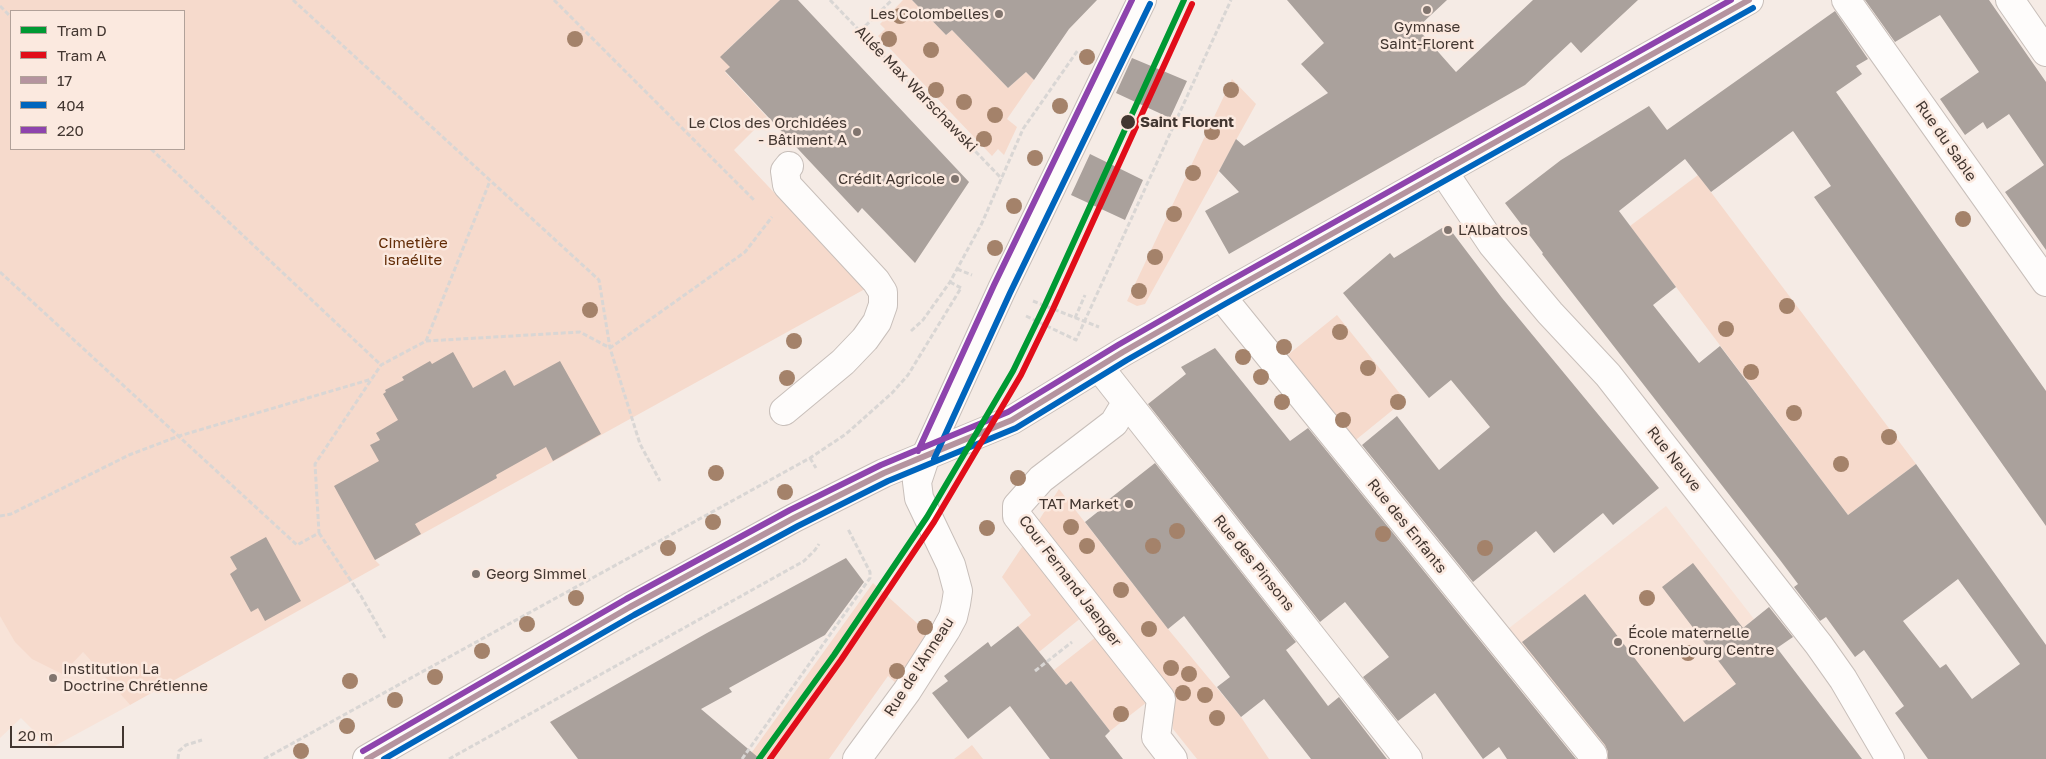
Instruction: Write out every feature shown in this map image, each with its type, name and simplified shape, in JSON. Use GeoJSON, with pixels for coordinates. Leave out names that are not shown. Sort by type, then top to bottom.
{"type":"FeatureCollection","features":[{"type":"Feature","properties":{"kind":"street","name":"Rue de l'Anneau"},"geometry":{"type":"LineString","coordinates":[[857,759],[907,691],[946,630],[956,604],[958,591],[951,565],[919,498],[917,482],[926,455],[1002,288],[1142,0]]}},
{"type":"Feature","properties":{"kind":"street"},"geometry":{"type":"LineString","coordinates":[[367,759],[630,607],[833,498],[926,455],[1012,420],[1221,296],[1749,0]]}},
{"type":"Feature","properties":{"kind":"street","name":"Rue du Sable"},"geometry":{"type":"LineString","coordinates":[[1846,0],[2046,282]]}},
{"type":"Feature","properties":{"kind":"street"},"geometry":{"type":"LineString","coordinates":[[2010,0],[2046,52]]}},
{"type":"Feature","properties":{"kind":"street"},"geometry":{"type":"LineString","coordinates":[[784,411],[843,362],[865,339],[877,322],[883,305],[883,292],[876,281],[787,185],[785,171],[789,166]]}},
{"type":"Feature","properties":{"kind":"street","name":"Rue Neuve"},"geometry":{"type":"LineString","coordinates":[[1443,171],[1492,244],[1520,279],[1608,374],[1814,638],[1843,679],[1890,759]]}},
{"type":"Feature","properties":{"kind":"street","name":"Rue des Enfants"},"geometry":{"type":"LineString","coordinates":[[1221,296],[1592,755]]}},
{"type":"Feature","properties":{"kind":"street","name":"Rue des Pinsons"},"geometry":{"type":"LineString","coordinates":[[1099,367],[1408,759]]}},
{"type":"Feature","properties":{"kind":"street","name":"Cour Fernand Jaenger"},"geometry":{"type":"LineString","coordinates":[[1126,403],[1114,423],[1041,480],[1017,506],[1017,516],[1161,699],[1156,737],[1173,759]]}},
{"type":"Feature","properties":{"kind":"path"},"geometry":{"type":"LineString","coordinates":[[293,0],[599,280],[610,348],[640,444],[660,481]]}},
{"type":"Feature","properties":{"kind":"path"},"geometry":{"type":"LineString","coordinates":[[554,0],[758,203]]}},
{"type":"Feature","properties":{"kind":"path","name":"Allée Max Warschawski"},"geometry":{"type":"LineString","coordinates":[[830,0],[1002,179]]}},
{"type":"Feature","properties":{"kind":"path"},"geometry":{"type":"LineString","coordinates":[[860,31],[892,0]]}},
{"type":"Feature","properties":{"kind":"path"},"geometry":{"type":"LineString","coordinates":[[1022,314],[1076,340],[1231,0]]}},
{"type":"Feature","properties":{"kind":"path"},"geometry":{"type":"LineString","coordinates":[[0,6],[10,16]]}},
{"type":"Feature","properties":{"kind":"path"},"geometry":{"type":"LineString","coordinates":[[950,282],[982,223],[1024,129],[1080,47]]}},
{"type":"Feature","properties":{"kind":"path"},"geometry":{"type":"LineString","coordinates":[[153,150],[381,365]]}},
{"type":"Feature","properties":{"kind":"path"},"geometry":{"type":"LineString","coordinates":[[426,340],[490,181]]}},
{"type":"Feature","properties":{"kind":"path"},"geometry":{"type":"LineString","coordinates":[[610,348],[745,252],[772,217],[765,210]]}},
{"type":"Feature","properties":{"kind":"path"},"geometry":{"type":"LineString","coordinates":[[0,272],[297,545],[319,533]]}},
{"type":"Feature","properties":{"kind":"path"},"geometry":{"type":"LineString","coordinates":[[264,759],[810,458],[846,434],[892,393],[921,356],[961,288]]}},
{"type":"Feature","properties":{"kind":"path"},"geometry":{"type":"LineString","coordinates":[[1075,318],[1085,295]]}},
{"type":"Feature","properties":{"kind":"path"},"geometry":{"type":"LineString","coordinates":[[385,638],[361,596],[319,533],[315,464],[381,365],[426,340],[580,332],[610,348]]}},
{"type":"Feature","properties":{"kind":"path"},"geometry":{"type":"LineString","coordinates":[[0,516],[11,514],[129,455],[179,436],[373,378]]}},
{"type":"Feature","properties":{"kind":"path"},"geometry":{"type":"LineString","coordinates":[[742,759],[867,585],[870,578],[870,572],[833,498],[810,458]]}},
{"type":"Feature","properties":{"kind":"path"},"geometry":{"type":"LineString","coordinates":[[449,759],[804,561],[816,550],[820,542],[833,498]]}},
{"type":"Feature","properties":{"kind":"path"},"geometry":{"type":"LineString","coordinates":[[1036,671],[1099,621]]}},
{"type":"Feature","properties":{"kind":"path"},"geometry":{"type":"LineString","coordinates":[[178,759],[179,751],[186,745],[202,740]]}},
{"type":"Feature","properties":{"kind":"shaded area","name":"École maternelle Cronenbourg Centre"},"geometry":{"type":"Polygon","coordinates":[[[1666,506],[1754,619],[1712,652],[1752,703],[1771,759],[1597,759],[1504,632],[1666,506]]]}},
{"type":"Feature","properties":{"kind":"shaded area","name":"Institution La Doctrine Chrétienne"},"geometry":{"type":"Polygon","coordinates":[[[0,562],[29,591],[130,705],[51,748],[21,718],[0,738],[0,562]]]}},
{"type":"Feature","properties":{"kind":"green space","name":"Cimetière israélite"},"geometry":{"type":"Polygon","coordinates":[[[0,0],[780,0],[725,52],[730,67],[725,72],[767,117],[734,150],[865,289],[375,560],[380,565],[130,705],[83,652],[62,674],[32,659],[15,642],[0,616],[0,0]]]}},
{"type":"Feature","properties":{"kind":"green space"},"geometry":{"type":"Polygon","coordinates":[[[903,0],[912,0],[946,35],[952,30],[1008,88],[1026,72],[1034,80],[1007,119],[1017,127],[1004,155],[998,149],[992,156],[878,36],[885,29],[880,24],[903,0]]]}},
{"type":"Feature","properties":{"kind":"green space"},"geometry":{"type":"Polygon","coordinates":[[[1232,79],[1256,104],[1145,304],[1137,306],[1127,301],[1232,79]]]}},
{"type":"Feature","properties":{"kind":"green space"},"geometry":{"type":"Polygon","coordinates":[[[1698,175],[1916,464],[1848,515],[1630,226],[1698,175]]]}},
{"type":"Feature","properties":{"kind":"green space"},"geometry":{"type":"Polygon","coordinates":[[[1337,315],[1405,400],[1352,443],[1284,358],[1337,315]]]}},
{"type":"Feature","properties":{"kind":"green space"},"geometry":{"type":"Polygon","coordinates":[[[1059,489],[1168,629],[1241,717],[1269,759],[1197,759],[1173,729],[1171,688],[1039,520],[1059,489]]]}},
{"type":"Feature","properties":{"kind":"green space"},"geometry":{"type":"Polygon","coordinates":[[[1024,544],[1082,617],[1039,652],[1018,626],[1031,615],[1002,577],[1024,544]]]}},
{"type":"Feature","properties":{"kind":"green space"},"geometry":{"type":"Polygon","coordinates":[[[873,583],[929,634],[897,684],[888,676],[829,759],[747,759],[873,583]]]}},
{"type":"Feature","properties":{"kind":"green space"},"geometry":{"type":"Polygon","coordinates":[[[1096,637],[1147,702],[1110,731],[1071,681],[1066,685],[1054,670],[1096,637]]]}},
{"type":"Feature","properties":{"kind":"green space"},"geometry":{"type":"Polygon","coordinates":[[[972,745],[983,759],[954,759],[972,745]]]}},
{"type":"Feature","properties":{"kind":"building","name":"Le Clos des Orchidées - Bâtiment A"},"geometry":{"type":"Polygon","coordinates":[[[780,0],[798,0],[969,182],[915,263],[862,208],[858,213],[725,71],[730,67],[720,57],[780,0]]]}},
{"type":"Feature","properties":{"kind":"building"},"geometry":{"type":"Polygon","coordinates":[[[912,0],[1097,0],[1069,29],[1034,80],[1026,72],[1008,88],[952,30],[946,35],[912,0]]]}},
{"type":"Feature","properties":{"kind":"building"},"geometry":{"type":"Polygon","coordinates":[[[1287,0],[1447,0],[1417,28],[1456,72],[1533,0],[1638,0],[1581,53],[1571,42],[1525,85],[1229,254],[1205,211],[1239,192],[1219,171],[1236,139],[1244,146],[1328,93],[1301,64],[1324,43],[1287,0]]]}},
{"type":"Feature","properties":{"kind":"building"},"geometry":{"type":"Polygon","coordinates":[[[1865,0],[1989,0],[2046,82],[2046,250],[2005,192],[2044,165],[2009,114],[1987,129],[1983,122],[1965,135],[1940,99],[1979,72],[1940,15],[1895,42],[1865,0]]]}},
{"type":"Feature","properties":{"kind":"building"},"geometry":{"type":"Polygon","coordinates":[[[1835,11],[1868,59],[1856,66],[1862,74],[1836,92],[2046,391],[2046,526],[1814,197],[1831,186],[1793,131],[1711,192],[1685,159],[1619,211],[1676,287],[1653,305],[1699,363],[1720,346],[1848,515],[1916,464],[2046,645],[2046,759],[1928,759],[1895,713],[1904,706],[1864,650],[1855,657],[1826,617],[1820,621],[1794,587],[1798,584],[1780,560],[1542,254],[1505,203],[1561,160],[1649,106],[1667,130],[1835,11]],[[1958,579],[1903,621],[1940,668],[1946,664],[1972,699],[2020,664],[1958,579]]]}},
{"type":"Feature","properties":{"kind":"building"},"geometry":{"type":"Polygon","coordinates":[[[1132,58],[1187,81],[1170,118],[1116,93],[1132,58]]]}},
{"type":"Feature","properties":{"kind":"building"},"geometry":{"type":"Polygon","coordinates":[[[1090,154],[1143,180],[1125,220],[1071,195],[1090,154]]]}},
{"type":"Feature","properties":{"kind":"building"},"geometry":{"type":"Polygon","coordinates":[[[1442,228],[1452,232],[1502,298],[1659,488],[1613,525],[1603,513],[1554,553],[1536,531],[1473,582],[1362,445],[1397,416],[1439,470],[1490,427],[1451,380],[1429,398],[1343,293],[1390,253],[1394,258],[1442,228]]]}},
{"type":"Feature","properties":{"kind":"building"},"geometry":{"type":"Polygon","coordinates":[[[1215,348],[1290,441],[1308,428],[1576,759],[1507,759],[1499,747],[1483,759],[1435,693],[1398,721],[1363,677],[1389,657],[1345,602],[1320,622],[1148,404],[1186,374],[1181,367],[1215,348]]]}},
{"type":"Feature","properties":{"kind":"building"},"geometry":{"type":"Polygon","coordinates":[[[453,352],[473,388],[505,370],[514,386],[560,361],[601,434],[553,461],[546,447],[496,475],[497,478],[415,524],[421,534],[375,560],[334,486],[379,461],[370,445],[380,440],[376,433],[398,420],[383,394],[386,392],[385,390],[404,380],[402,377],[430,361],[432,364],[453,352]]]}},
{"type":"Feature","properties":{"kind":"building"},"geometry":{"type":"Polygon","coordinates":[[[1155,463],[1296,642],[1286,650],[1328,706],[1339,697],[1387,759],[1311,759],[1264,699],[1241,717],[1217,687],[1230,677],[1184,616],[1168,629],[1085,522],[1100,510],[1098,508],[1155,463]]]}},
{"type":"Feature","properties":{"kind":"building"},"geometry":{"type":"Polygon","coordinates":[[[266,537],[301,601],[265,621],[258,608],[251,612],[230,574],[237,569],[230,557],[266,537]]]}},
{"type":"Feature","properties":{"kind":"building"},"geometry":{"type":"Polygon","coordinates":[[[846,558],[864,582],[825,635],[729,688],[732,692],[701,709],[760,759],[578,759],[550,722],[707,633],[846,558]]]}},
{"type":"Feature","properties":{"kind":"building"},"geometry":{"type":"Polygon","coordinates":[[[1693,563],[1743,628],[1769,607],[1793,637],[1777,648],[1862,759],[1608,759],[1605,745],[1522,642],[1585,594],[1684,722],[1736,684],[1662,587],[1693,563]]]}},
{"type":"Feature","properties":{"kind":"building"},"geometry":{"type":"Polygon","coordinates":[[[1018,626],[1066,685],[1071,681],[1110,731],[1105,736],[1123,759],[1050,759],[1010,706],[968,739],[932,693],[948,681],[944,676],[988,642],[991,647],[1018,626]]]}},
{"type":"Feature","properties":{"kind":"tram line","name":"D"},"geometry":{"type":"LineString","coordinates":[[759,759],[834,655],[927,517],[1013,371],[1184,0]]}},
{"type":"Feature","properties":{"kind":"tram line","name":"A"},"geometry":{"type":"LineString","coordinates":[[770,759],[841,660],[934,522],[1021,375],[1192,4]]}},
{"type":"Feature","properties":{"kind":"transit line","name":"220"},"geometry":{"type":"LineString","coordinates":[[918,451],[994,285],[1132,0]]}},
{"type":"Feature","properties":{"kind":"transit line","name":"220"},"geometry":{"type":"LineString","coordinates":[[363,751],[626,599],[790,510],[881,465],[1008,412],[1217,288],[1731,0]]}},
{"type":"Feature","properties":{"kind":"transit line","name":"17"},"geometry":{"type":"LineString","coordinates":[[367,759],[630,607],[794,518],[884,473],[1012,420],[1123,352],[1221,296],[1749,0]]}},
{"type":"Feature","properties":{"kind":"transit line","name":"404"},"geometry":{"type":"LineString","coordinates":[[934,459],[1010,293],[1150,4]]}},
{"type":"Feature","properties":{"kind":"transit line","name":"404"},"geometry":{"type":"LineString","coordinates":[[384,759],[634,615],[798,526],[888,481],[1016,428],[1127,360],[1225,304],[1753,8]]}},
{"type":"Feature","properties":{"kind":"place","name":"Gymnase Saint-Florent"},"geometry":{"type":"Point","coordinates":[1427,10]}},
{"type":"Feature","properties":{"kind":"place","name":"Les Colombelles"},"geometry":{"type":"Point","coordinates":[999,14]}},
{"type":"Feature","properties":{"kind":"place","name":"Saint Florent"},"geometry":{"type":"Point","coordinates":[1128,122]}},
{"type":"Feature","properties":{"kind":"place","name":"Le Clos des Orchidées - Bâtiment A"},"geometry":{"type":"Point","coordinates":[857,132]}},
{"type":"Feature","properties":{"kind":"place","name":"Crédit Agricole"},"geometry":{"type":"Point","coordinates":[955,179]}},
{"type":"Feature","properties":{"kind":"place","name":"L'Albatros"},"geometry":{"type":"Point","coordinates":[1448,230]}},
{"type":"Feature","properties":{"kind":"place","name":"TAT Market"},"geometry":{"type":"Point","coordinates":[1129,504]}},
{"type":"Feature","properties":{"kind":"place","name":"Georg Simmel"},"geometry":{"type":"Point","coordinates":[476,574]}},
{"type":"Feature","properties":{"kind":"place","name":"École maternelle Cronenbourg Centre"},"geometry":{"type":"Point","coordinates":[1618,642]}},
{"type":"Feature","properties":{"kind":"place","name":"Institution La Doctrine Chrétienne"},"geometry":{"type":"Point","coordinates":[53,678]}}]}
